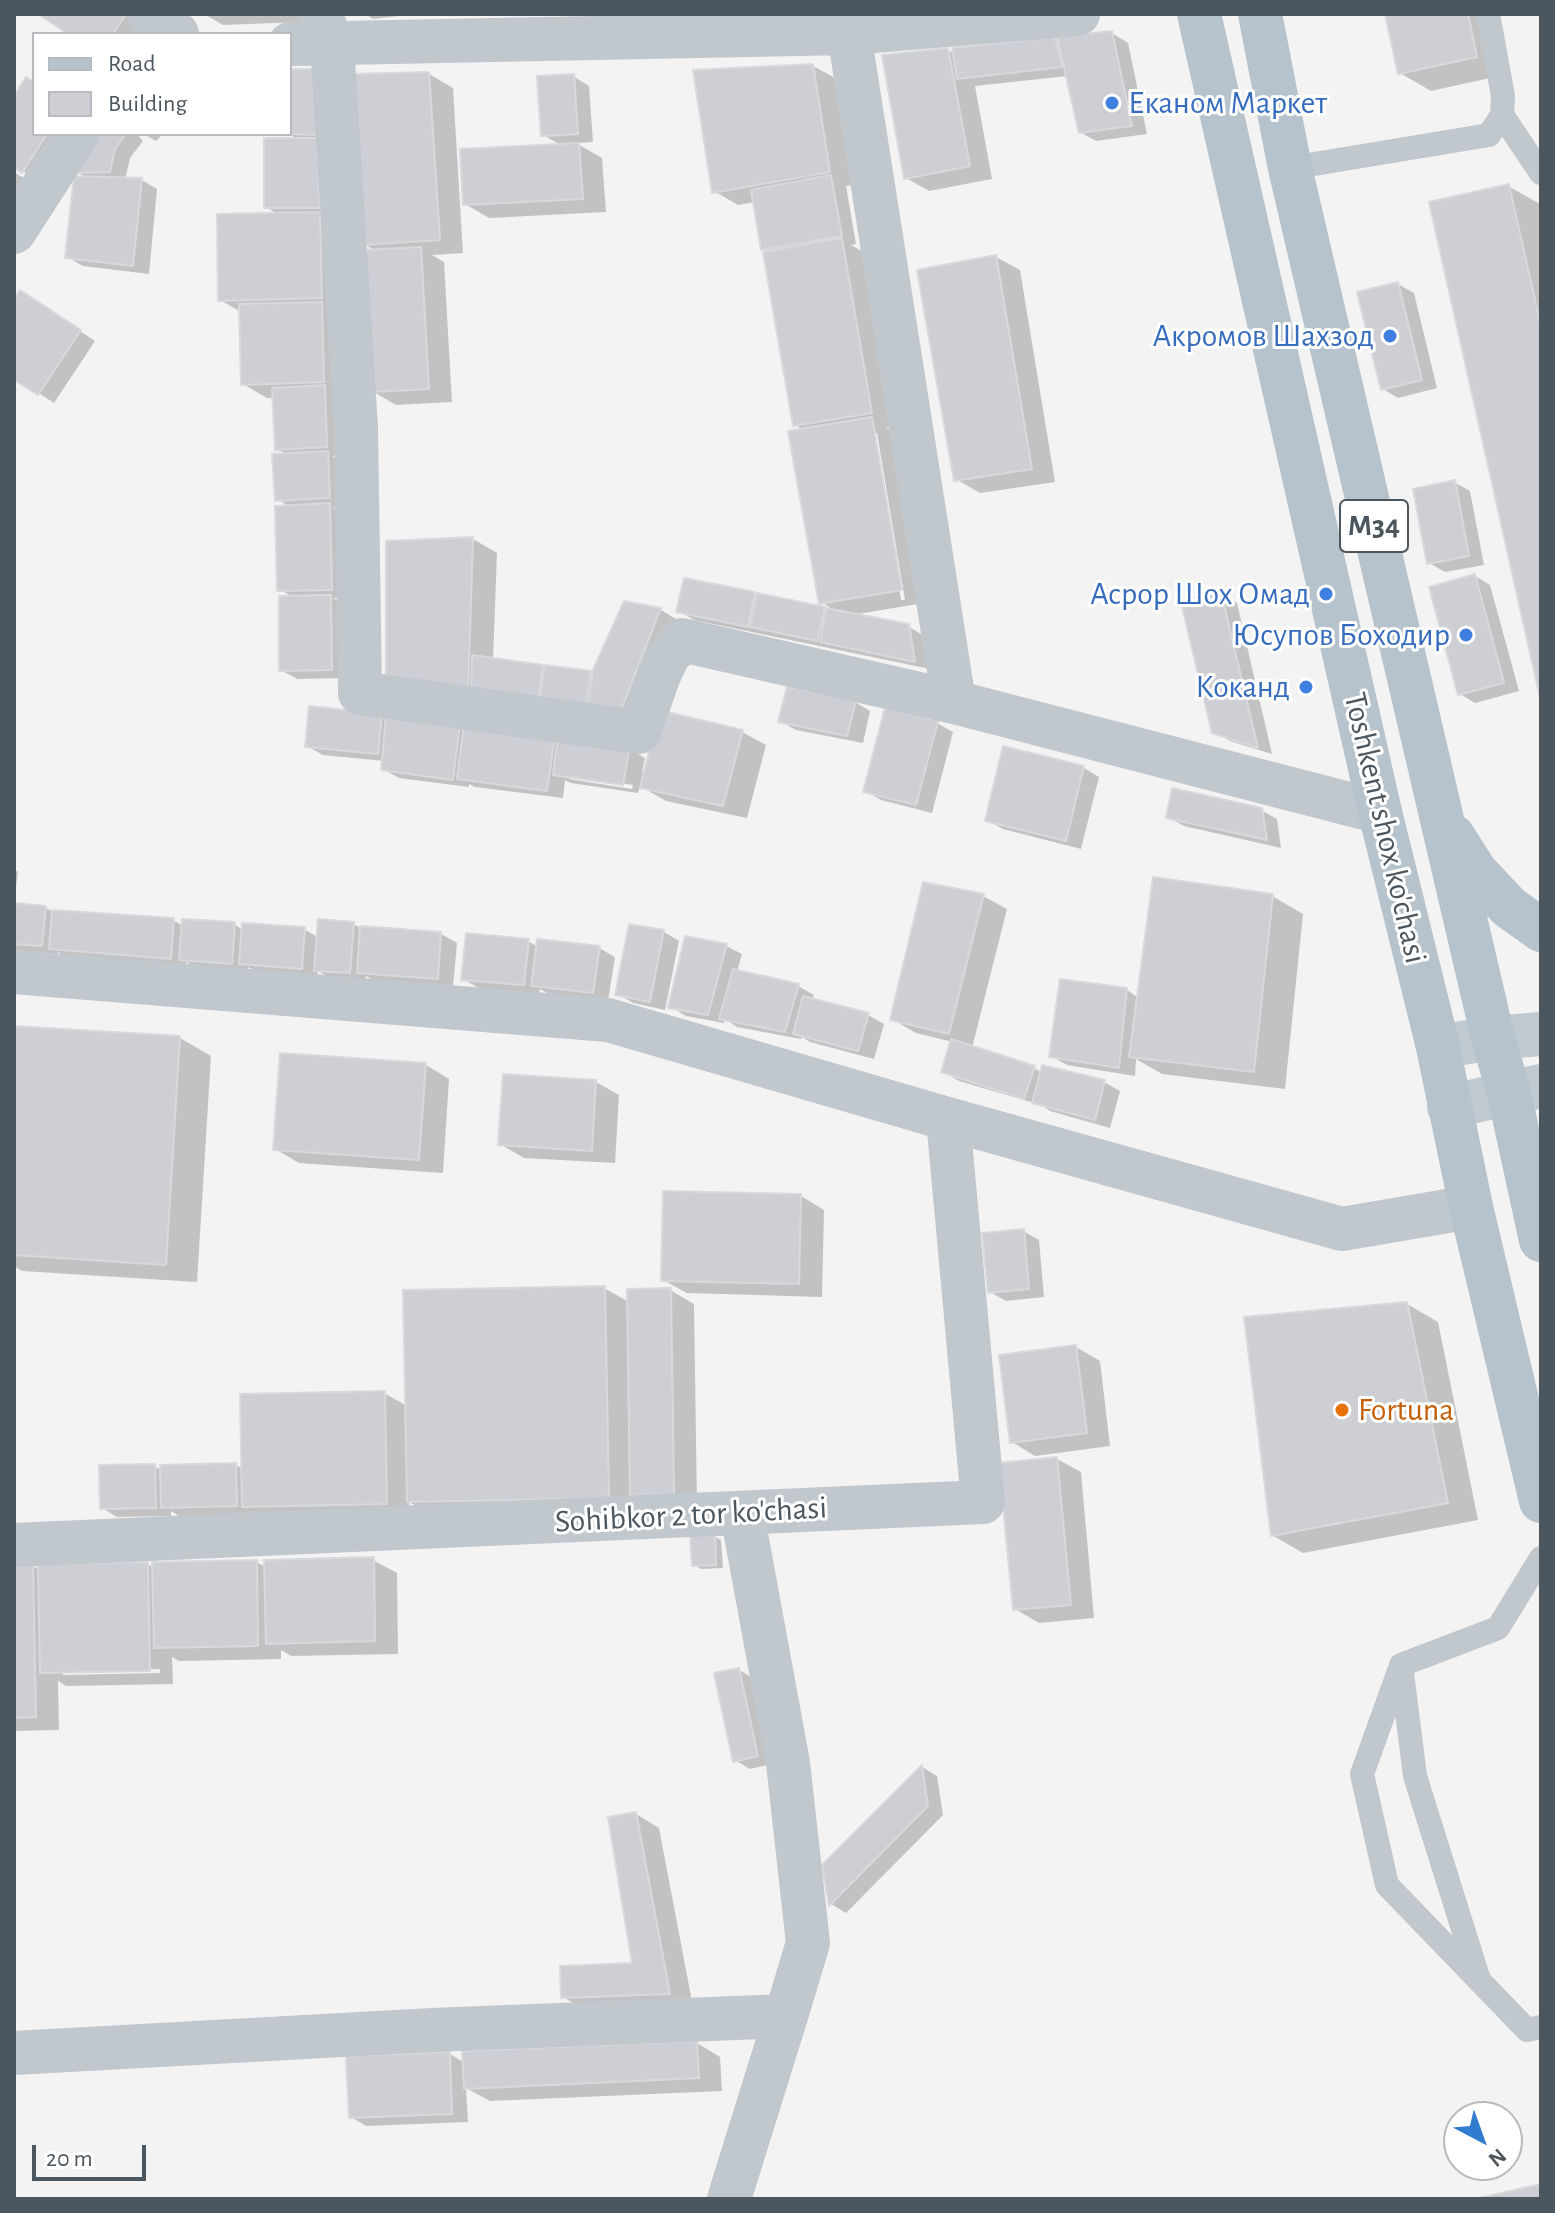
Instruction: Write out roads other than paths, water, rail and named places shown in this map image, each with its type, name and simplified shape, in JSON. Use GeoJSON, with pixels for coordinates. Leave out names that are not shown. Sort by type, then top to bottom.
{"type":"FeatureCollection","features":[{"type":"Feature","properties":{"kind":"main road","name":"Toshkent shox ko'chasi"},"geometry":{"type":"LineString","coordinates":[[1199,14],[1380,812],[1438,1047],[1471,1207],[1541,1501]]}},
{"type":"Feature","properties":{"kind":"main road","name":"Toshkent shox ko'chasi"},"geometry":{"type":"LineString","coordinates":[[1260,14],[1290,168],[1493,1038],[1525,1089],[1538,1210]]}},
{"type":"Feature","properties":{"kind":"main road"},"geometry":{"type":"LineString","coordinates":[[1236,177],[1290,168]]}},
{"type":"Feature","properties":{"kind":"main road"},"geometry":{"type":"LineString","coordinates":[[1442,820],[1476,872],[1509,907],[1541,930]]}},
{"type":"Feature","properties":{"kind":"main road"},"geometry":{"type":"LineString","coordinates":[[1438,1047],[1541,1034]]}},
{"type":"Feature","properties":{"kind":"main road"},"geometry":{"type":"LineString","coordinates":[[1449,1107],[1525,1089]]}},
{"type":"Feature","properties":{"kind":"street"},"geometry":{"type":"LineString","coordinates":[[149,14],[174,32]]}},
{"type":"Feature","properties":{"kind":"street"},"geometry":{"type":"LineString","coordinates":[[1078,14],[848,23],[314,34],[356,428],[360,693],[639,732],[659,675],[668,656],[682,640],[954,702],[1380,812]]}},
{"type":"Feature","properties":{"kind":"street"},"geometry":{"type":"LineString","coordinates":[[848,23],[954,702]]}},
{"type":"Feature","properties":{"kind":"street"},"geometry":{"type":"LineString","coordinates":[[14,232],[76,136]]}},
{"type":"Feature","properties":{"kind":"street"},"geometry":{"type":"LineString","coordinates":[[14,972],[608,1020],[1342,1229],[1471,1207]]}},
{"type":"Feature","properties":{"kind":"street","name":"Sohibkor 2 tor ko'chasi"},"geometry":{"type":"LineString","coordinates":[[14,1545],[983,1502],[948,1119]]}},
{"type":"Feature","properties":{"kind":"street"},"geometry":{"type":"LineString","coordinates":[[729,2199],[808,1943],[788,1763],[742,1513]]}},
{"type":"Feature","properties":{"kind":"street"},"geometry":{"type":"LineString","coordinates":[[14,2053],[433,2030],[786,2016]]}},
{"type":"Feature","properties":{"kind":"lane"},"geometry":{"type":"LineString","coordinates":[[1290,168],[1489,135],[1502,115],[1503,96],[1488,14]]}},
{"type":"Feature","properties":{"kind":"lane"},"geometry":{"type":"LineString","coordinates":[[1502,115],[1541,173]]}},
{"type":"Feature","properties":{"kind":"lane"},"geometry":{"type":"LineString","coordinates":[[1541,1558],[1498,1628],[1401,1665],[1362,1774],[1387,1885],[1527,2030],[1541,2027]]}},
{"type":"Feature","properties":{"kind":"lane"},"geometry":{"type":"LineString","coordinates":[[1401,1665],[1415,1776],[1479,1980]]}},
{"type":"Feature","properties":{"kind":"place","name":"Еканом Маркет"},"geometry":{"type":"Point","coordinates":[1112,103]}},
{"type":"Feature","properties":{"kind":"place","name":"Акромов Шахзод"},"geometry":{"type":"Point","coordinates":[1390,336]}},
{"type":"Feature","properties":{"kind":"place","name":"Асрор Шох Омад"},"geometry":{"type":"Point","coordinates":[1326,594]}},
{"type":"Feature","properties":{"kind":"place","name":"Юсупов Боходир"},"geometry":{"type":"Point","coordinates":[1466,635]}},
{"type":"Feature","properties":{"kind":"place","name":"Коканд"},"geometry":{"type":"Point","coordinates":[1306,687]}},
{"type":"Feature","properties":{"kind":"place","name":"Fortuna"},"geometry":{"type":"Point","coordinates":[1342,1410]}}]}
